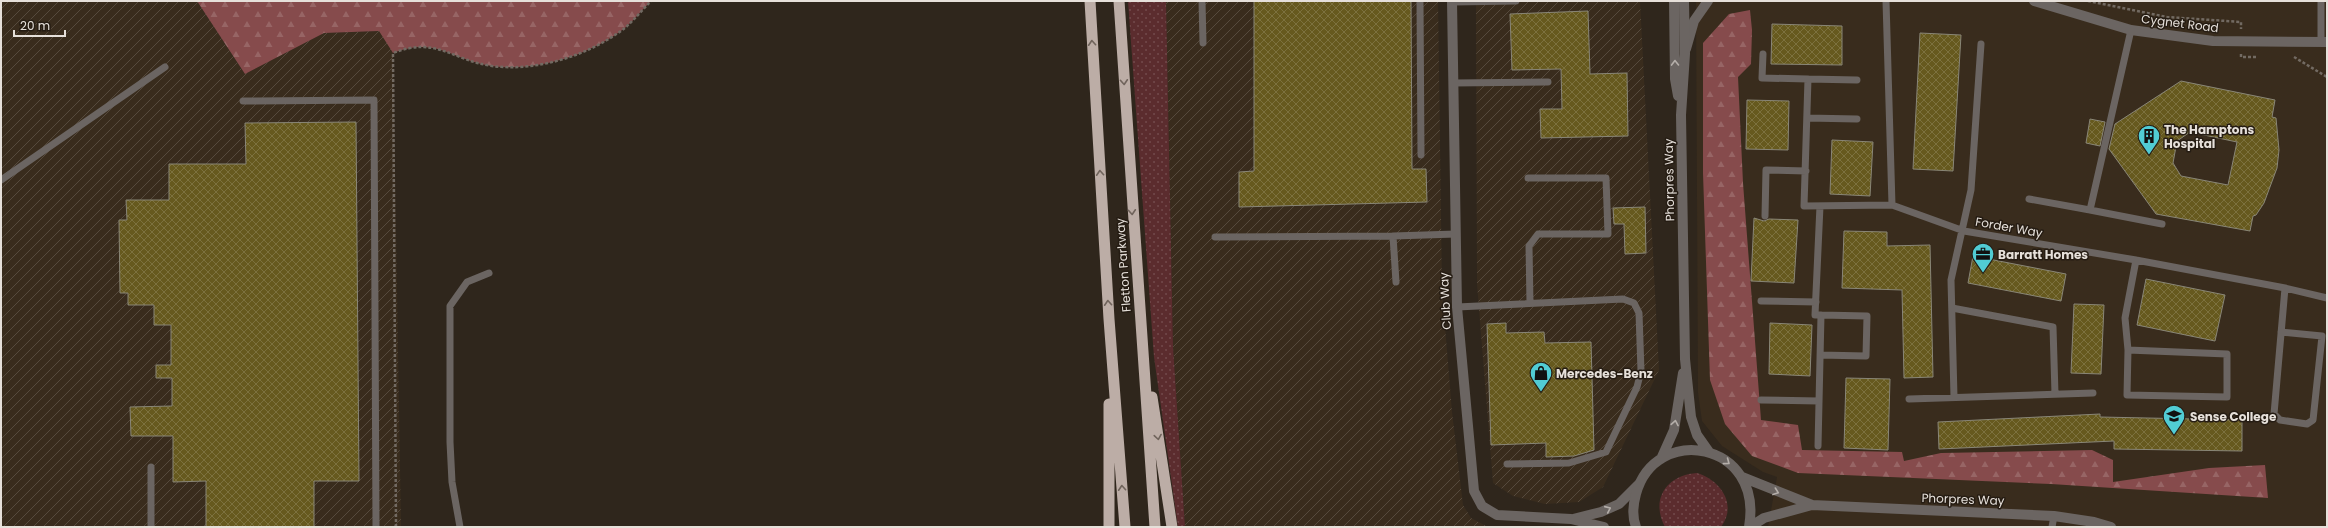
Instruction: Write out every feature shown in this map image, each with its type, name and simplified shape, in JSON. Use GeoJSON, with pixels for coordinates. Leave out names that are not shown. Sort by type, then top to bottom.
{"type":"FeatureCollection","features":[{"type":"Feature","properties":{"kind":"highway","name":"Fletton Parkway"},"geometry":{"type":"LineString","coordinates":[[1090,1],[1109,319],[1125,527]]}},
{"type":"Feature","properties":{"kind":"highway","name":"Fletton Parkway"},"geometry":{"type":"LineString","coordinates":[[1119,1],[1139,315],[1155,527]]}},
{"type":"Feature","properties":{"kind":"highway"},"geometry":{"type":"LineString","coordinates":[[1139,315],[1172,527]]}},
{"type":"Feature","properties":{"kind":"highway"},"geometry":{"type":"LineString","coordinates":[[1108,527],[1109,319]]}},
{"type":"Feature","properties":{"kind":"street"},"geometry":{"type":"LineString","coordinates":[[1674,1],[1675,79],[1681,116]]}},
{"type":"Feature","properties":{"kind":"street","name":"Phorpres Way"},"geometry":{"type":"LineString","coordinates":[[1684,1],[1685,54],[1681,116],[1686,359],[1691,417],[1697,435],[1709,452]]}},
{"type":"Feature","properties":{"kind":"street"},"geometry":{"type":"LineString","coordinates":[[1685,54],[1694,20],[1708,1]]}},
{"type":"Feature","properties":{"kind":"street","name":"Cygnet Road"},"geometry":{"type":"LineString","coordinates":[[2034,1],[2131,30],[2213,41],[2324,42]]}},
{"type":"Feature","properties":{"kind":"street","name":"Club Way"},"geometry":{"type":"LineString","coordinates":[[1452,2],[1457,306],[1474,491],[1482,506],[1497,515],[1571,519],[1604,527]]}},
{"type":"Feature","properties":{"kind":"street","name":"Phorpres Way"},"geometry":{"type":"LineString","coordinates":[[1661,459],[1674,430],[1686,359]]}},
{"type":"Feature","properties":{"kind":"street"},"geometry":{"type":"LineString","coordinates":[[1636,527],[1633,503],[1638,485],[1648,470],[1661,459],[1676,452],[1692,450],[1709,452],[1733,466],[1742,476],[1749,493],[1752,510],[1750,527]]}},
{"type":"Feature","properties":{"kind":"street","name":"Phorpres Way"},"geometry":{"type":"LineString","coordinates":[[1742,476],[1812,505]]}},
{"type":"Feature","properties":{"kind":"street","name":"Club Way"},"geometry":{"type":"LineString","coordinates":[[1571,519],[1601,512],[1619,504],[1638,485]]}},
{"type":"Feature","properties":{"kind":"street","name":"Phorpres Way"},"geometry":{"type":"LineString","coordinates":[[1750,527],[1764,518],[1812,505],[2054,516],[2094,522],[2111,527]]}},
{"type":"Feature","properties":{"kind":"lane"},"geometry":{"type":"LineString","coordinates":[[1202,1],[1203,43]]}},
{"type":"Feature","properties":{"kind":"lane"},"geometry":{"type":"LineString","coordinates":[[1420,1],[1421,155]]}},
{"type":"Feature","properties":{"kind":"lane"},"geometry":{"type":"LineString","coordinates":[[1452,2],[1516,1]]}},
{"type":"Feature","properties":{"kind":"lane"},"geometry":{"type":"LineString","coordinates":[[1808,79],[1804,206],[1892,205],[1886,1]]}},
{"type":"Feature","properties":{"kind":"lane"},"geometry":{"type":"LineString","coordinates":[[2321,1],[2324,42]]}},
{"type":"Feature","properties":{"kind":"lane"},"geometry":{"type":"LineString","coordinates":[[2090,210],[2131,30]]}},
{"type":"Feature","properties":{"kind":"lane"},"geometry":{"type":"LineString","coordinates":[[1954,397],[1950,280],[1964,231],[1971,190],[1982,44]]}},
{"type":"Feature","properties":{"kind":"lane"},"geometry":{"type":"LineString","coordinates":[[1763,54],[1762,78],[1857,80]]}},
{"type":"Feature","properties":{"kind":"lane"},"geometry":{"type":"LineString","coordinates":[[1,180],[165,67]]}},
{"type":"Feature","properties":{"kind":"lane"},"geometry":{"type":"LineString","coordinates":[[1453,83],[1548,82]]}},
{"type":"Feature","properties":{"kind":"lane"},"geometry":{"type":"LineString","coordinates":[[243,101],[374,100],[376,527]]}},
{"type":"Feature","properties":{"kind":"lane"},"geometry":{"type":"LineString","coordinates":[[1807,118],[1857,119]]}},
{"type":"Feature","properties":{"kind":"lane"},"geometry":{"type":"LineString","coordinates":[[1765,216],[1766,170],[1806,171]]}},
{"type":"Feature","properties":{"kind":"lane"},"geometry":{"type":"LineString","coordinates":[[1528,178],[1606,178],[1608,234],[1538,234],[1529,246],[1530,303]]}},
{"type":"Feature","properties":{"kind":"lane"},"geometry":{"type":"LineString","coordinates":[[2029,200],[2162,224]]}},
{"type":"Feature","properties":{"kind":"lane","name":"Forder Way"},"geometry":{"type":"LineString","coordinates":[[1892,205],[1964,231],[2136,260],[2285,288],[2327,298]]}},
{"type":"Feature","properties":{"kind":"lane"},"geometry":{"type":"LineString","coordinates":[[1820,206],[1815,315],[1867,316],[1866,356],[1820,355]]}},
{"type":"Feature","properties":{"kind":"lane"},"geometry":{"type":"LineString","coordinates":[[1215,237],[1393,236],[1456,234]]}},
{"type":"Feature","properties":{"kind":"lane"},"geometry":{"type":"LineString","coordinates":[[1393,236],[1396,282]]}},
{"type":"Feature","properties":{"kind":"lane"},"geometry":{"type":"LineString","coordinates":[[2128,350],[2227,354],[2227,397],[2127,395],[2128,350],[2125,318],[2136,260]]}},
{"type":"Feature","properties":{"kind":"lane"},"geometry":{"type":"LineString","coordinates":[[460,527],[452,482],[450,442],[450,306],[468,282],[489,273]]}},
{"type":"Feature","properties":{"kind":"lane"},"geometry":{"type":"LineString","coordinates":[[2281,332],[2322,336],[2313,420],[2307,424],[2280,420],[2274,414],[2281,332],[2285,288]]}},
{"type":"Feature","properties":{"kind":"lane"},"geometry":{"type":"LineString","coordinates":[[1457,306],[1622,299],[1634,303],[1639,313],[1641,371],[1637,387],[1606,452],[1569,463],[1507,464]]}},
{"type":"Feature","properties":{"kind":"lane"},"geometry":{"type":"LineString","coordinates":[[1760,301],[1816,302]]}},
{"type":"Feature","properties":{"kind":"lane"},"geometry":{"type":"LineString","coordinates":[[1952,308],[2053,327],[2055,394]]}},
{"type":"Feature","properties":{"kind":"lane"},"geometry":{"type":"LineString","coordinates":[[1818,446],[1821,315]]}},
{"type":"Feature","properties":{"kind":"lane"},"geometry":{"type":"LineString","coordinates":[[1909,399],[2092,393]]}},
{"type":"Feature","properties":{"kind":"lane"},"geometry":{"type":"LineString","coordinates":[[1762,400],[1819,401]]}},
{"type":"Feature","properties":{"kind":"lane"},"geometry":{"type":"LineString","coordinates":[[151,467],[151,527]]}},
{"type":"Feature","properties":{"kind":"lane"},"geometry":{"type":"LineString","coordinates":[[2052,527],[2054,516]]}},
{"type":"Feature","properties":{"kind":"path"},"geometry":{"type":"LineString","coordinates":[[396,527],[393,53],[409,47],[431,46],[492,66],[531,65],[583,53],[625,27],[652,1]]}},
{"type":"Feature","properties":{"kind":"path"},"geometry":{"type":"LineString","coordinates":[[2088,1],[2167,17],[2241,22]]}},
{"type":"Feature","properties":{"kind":"path"},"geometry":{"type":"LineString","coordinates":[[2296,56],[2327,78]]}},
{"type":"Feature","properties":{"kind":"shaded area"},"geometry":{"type":"Polygon","coordinates":[[[1,1],[197,1],[245,74],[324,33],[380,31],[393,53],[401,527],[1,527],[1,1]]]}},
{"type":"Feature","properties":{"kind":"shaded area"},"geometry":{"type":"Polygon","coordinates":[[[1128,1],[1166,1],[1173,347],[1185,527],[1178,527],[1154,357],[1128,1]]]}},
{"type":"Feature","properties":{"kind":"shaded area"},"geometry":{"type":"Polygon","coordinates":[[[1166,1],[1438,1],[1442,290],[1452,412],[1463,505],[1471,518],[1488,527],[1185,527],[1173,347],[1166,1]]]}},
{"type":"Feature","properties":{"kind":"shaded area"},"geometry":{"type":"Polygon","coordinates":[[[1476,1],[1640,1],[1659,370],[1603,487],[1579,502],[1545,504],[1513,496],[1493,483],[1477,284],[1476,1]]]}},
{"type":"Feature","properties":{"kind":"shaded area"},"geometry":{"type":"Polygon","coordinates":[[[1696,1],[2327,1],[2327,527],[1768,527],[1777,477],[1763,472],[1722,446],[1702,421],[1698,393],[1696,1]]]}},
{"type":"Feature","properties":{"kind":"shaded area"},"geometry":{"type":"Polygon","coordinates":[[[1697,473],[1713,481],[1724,494],[1728,510],[1721,527],[1665,527],[1659,507],[1664,490],[1677,478],[1697,473]]]}},
{"type":"Feature","properties":{"kind":"green space"},"geometry":{"type":"Polygon","coordinates":[[[197,1],[651,1],[626,27],[597,46],[545,64],[509,67],[492,66],[478,63],[433,48],[421,47],[408,48],[393,53],[379,31],[324,33],[245,74],[197,1]]]}},
{"type":"Feature","properties":{"kind":"green space"},"geometry":{"type":"Polygon","coordinates":[[[1750,10],[1752,30],[1751,64],[1738,77],[1743,183],[1761,420],[1798,425],[1802,450],[1902,452],[1904,461],[1941,453],[2092,450],[2113,460],[2113,482],[2209,468],[2265,465],[2268,498],[2051,484],[1798,473],[1752,456],[1725,424],[1710,380],[1703,173],[1703,43],[1729,14],[1750,10]]]}},
{"type":"Feature","properties":{"kind":"building"},"geometry":{"type":"Polygon","coordinates":[[[1254,1],[1411,1],[1412,169],[1426,169],[1427,202],[1239,207],[1239,172],[1254,171],[1254,1]]]}},
{"type":"Feature","properties":{"kind":"building"},"geometry":{"type":"Polygon","coordinates":[[[1588,11],[1590,74],[1627,73],[1628,136],[1541,138],[1540,109],[1562,109],[1561,69],[1512,70],[1510,14],[1588,11]]]}},
{"type":"Feature","properties":{"kind":"building"},"geometry":{"type":"Polygon","coordinates":[[[1772,24],[1842,26],[1842,65],[1771,64],[1772,24]]]}},
{"type":"Feature","properties":{"kind":"building"},"geometry":{"type":"Polygon","coordinates":[[[1920,33],[1961,35],[1953,171],[1913,169],[1920,33]]]}},
{"type":"Feature","properties":{"kind":"building","name":"The Hamptons Hospital"},"geometry":{"type":"Polygon","coordinates":[[[2181,81],[2275,100],[2272,117],[2276,118],[2279,150],[2277,168],[2264,203],[2256,215],[2253,216],[2250,231],[2156,214],[2109,149],[2115,124],[2181,81]],[[2190,132],[2177,141],[2173,163],[2181,176],[2228,185],[2237,142],[2190,132]]]}},
{"type":"Feature","properties":{"kind":"building"},"geometry":{"type":"Polygon","coordinates":[[[1747,100],[1789,101],[1788,150],[1746,149],[1747,100]]]}},
{"type":"Feature","properties":{"kind":"building"},"geometry":{"type":"Polygon","coordinates":[[[2090,119],[2105,122],[2100,146],[2086,143],[2090,119]]]}},
{"type":"Feature","properties":{"kind":"building"},"geometry":{"type":"Polygon","coordinates":[[[356,122],[359,481],[314,481],[314,527],[206,527],[206,481],[173,482],[173,436],[131,436],[130,407],[172,406],[172,378],[156,378],[156,365],[171,365],[171,325],[154,325],[154,305],[128,305],[128,293],[120,293],[119,220],[127,220],[126,200],[169,200],[169,164],[246,164],[245,123],[356,122]]]}},
{"type":"Feature","properties":{"kind":"building"},"geometry":{"type":"Polygon","coordinates":[[[1832,140],[1873,142],[1870,196],[1830,194],[1832,140]]]}},
{"type":"Feature","properties":{"kind":"building"},"geometry":{"type":"Polygon","coordinates":[[[1645,207],[1646,253],[1625,254],[1624,224],[1614,224],[1613,208],[1645,207]]]}},
{"type":"Feature","properties":{"kind":"building"},"geometry":{"type":"Polygon","coordinates":[[[1754,218],[1764,221],[1769,219],[1798,220],[1794,283],[1751,281],[1754,218]]]}},
{"type":"Feature","properties":{"kind":"building"},"geometry":{"type":"Polygon","coordinates":[[[1844,231],[1887,232],[1887,246],[1930,245],[1933,377],[1904,378],[1902,290],[1842,288],[1844,231]]]}},
{"type":"Feature","properties":{"kind":"building"},"geometry":{"type":"Polygon","coordinates":[[[1973,256],[2066,274],[2061,301],[1968,283],[1973,256]]]}},
{"type":"Feature","properties":{"kind":"building"},"geometry":{"type":"Polygon","coordinates":[[[2146,279],[2225,295],[2215,341],[2137,325],[2146,279]]]}},
{"type":"Feature","properties":{"kind":"building"},"geometry":{"type":"Polygon","coordinates":[[[2074,304],[2104,305],[2101,374],[2071,373],[2074,304]]]}},
{"type":"Feature","properties":{"kind":"building","name":"Mercedes-Benz"},"geometry":{"type":"Polygon","coordinates":[[[1506,323],[1506,333],[1544,332],[1545,343],[1591,342],[1594,450],[1574,456],[1546,457],[1546,443],[1491,445],[1487,324],[1506,323]]]}},
{"type":"Feature","properties":{"kind":"building"},"geometry":{"type":"Polygon","coordinates":[[[1770,323],[1812,325],[1810,376],[1769,374],[1770,323]]]}},
{"type":"Feature","properties":{"kind":"building"},"geometry":{"type":"Polygon","coordinates":[[[1846,378],[1890,379],[1888,450],[1844,448],[1846,378]]]}},
{"type":"Feature","properties":{"kind":"building"},"geometry":{"type":"Polygon","coordinates":[[[2100,414],[2100,417],[2242,420],[2242,451],[2114,449],[2114,441],[1939,449],[1938,422],[2100,414]]]}},
{"type":"Feature","properties":{"kind":"place","name":"The Hamptons Hospital"},"geometry":{"type":"Point","coordinates":[2149,156]}},
{"type":"Feature","properties":{"kind":"place","name":"Barratt Homes"},"geometry":{"type":"Point","coordinates":[1983,274]}},
{"type":"Feature","properties":{"kind":"place","name":"Mercedes-Benz"},"geometry":{"type":"Point","coordinates":[1541,392]}},
{"type":"Feature","properties":{"kind":"place","name":"Sense College"},"geometry":{"type":"Point","coordinates":[2174,436]}}]}
